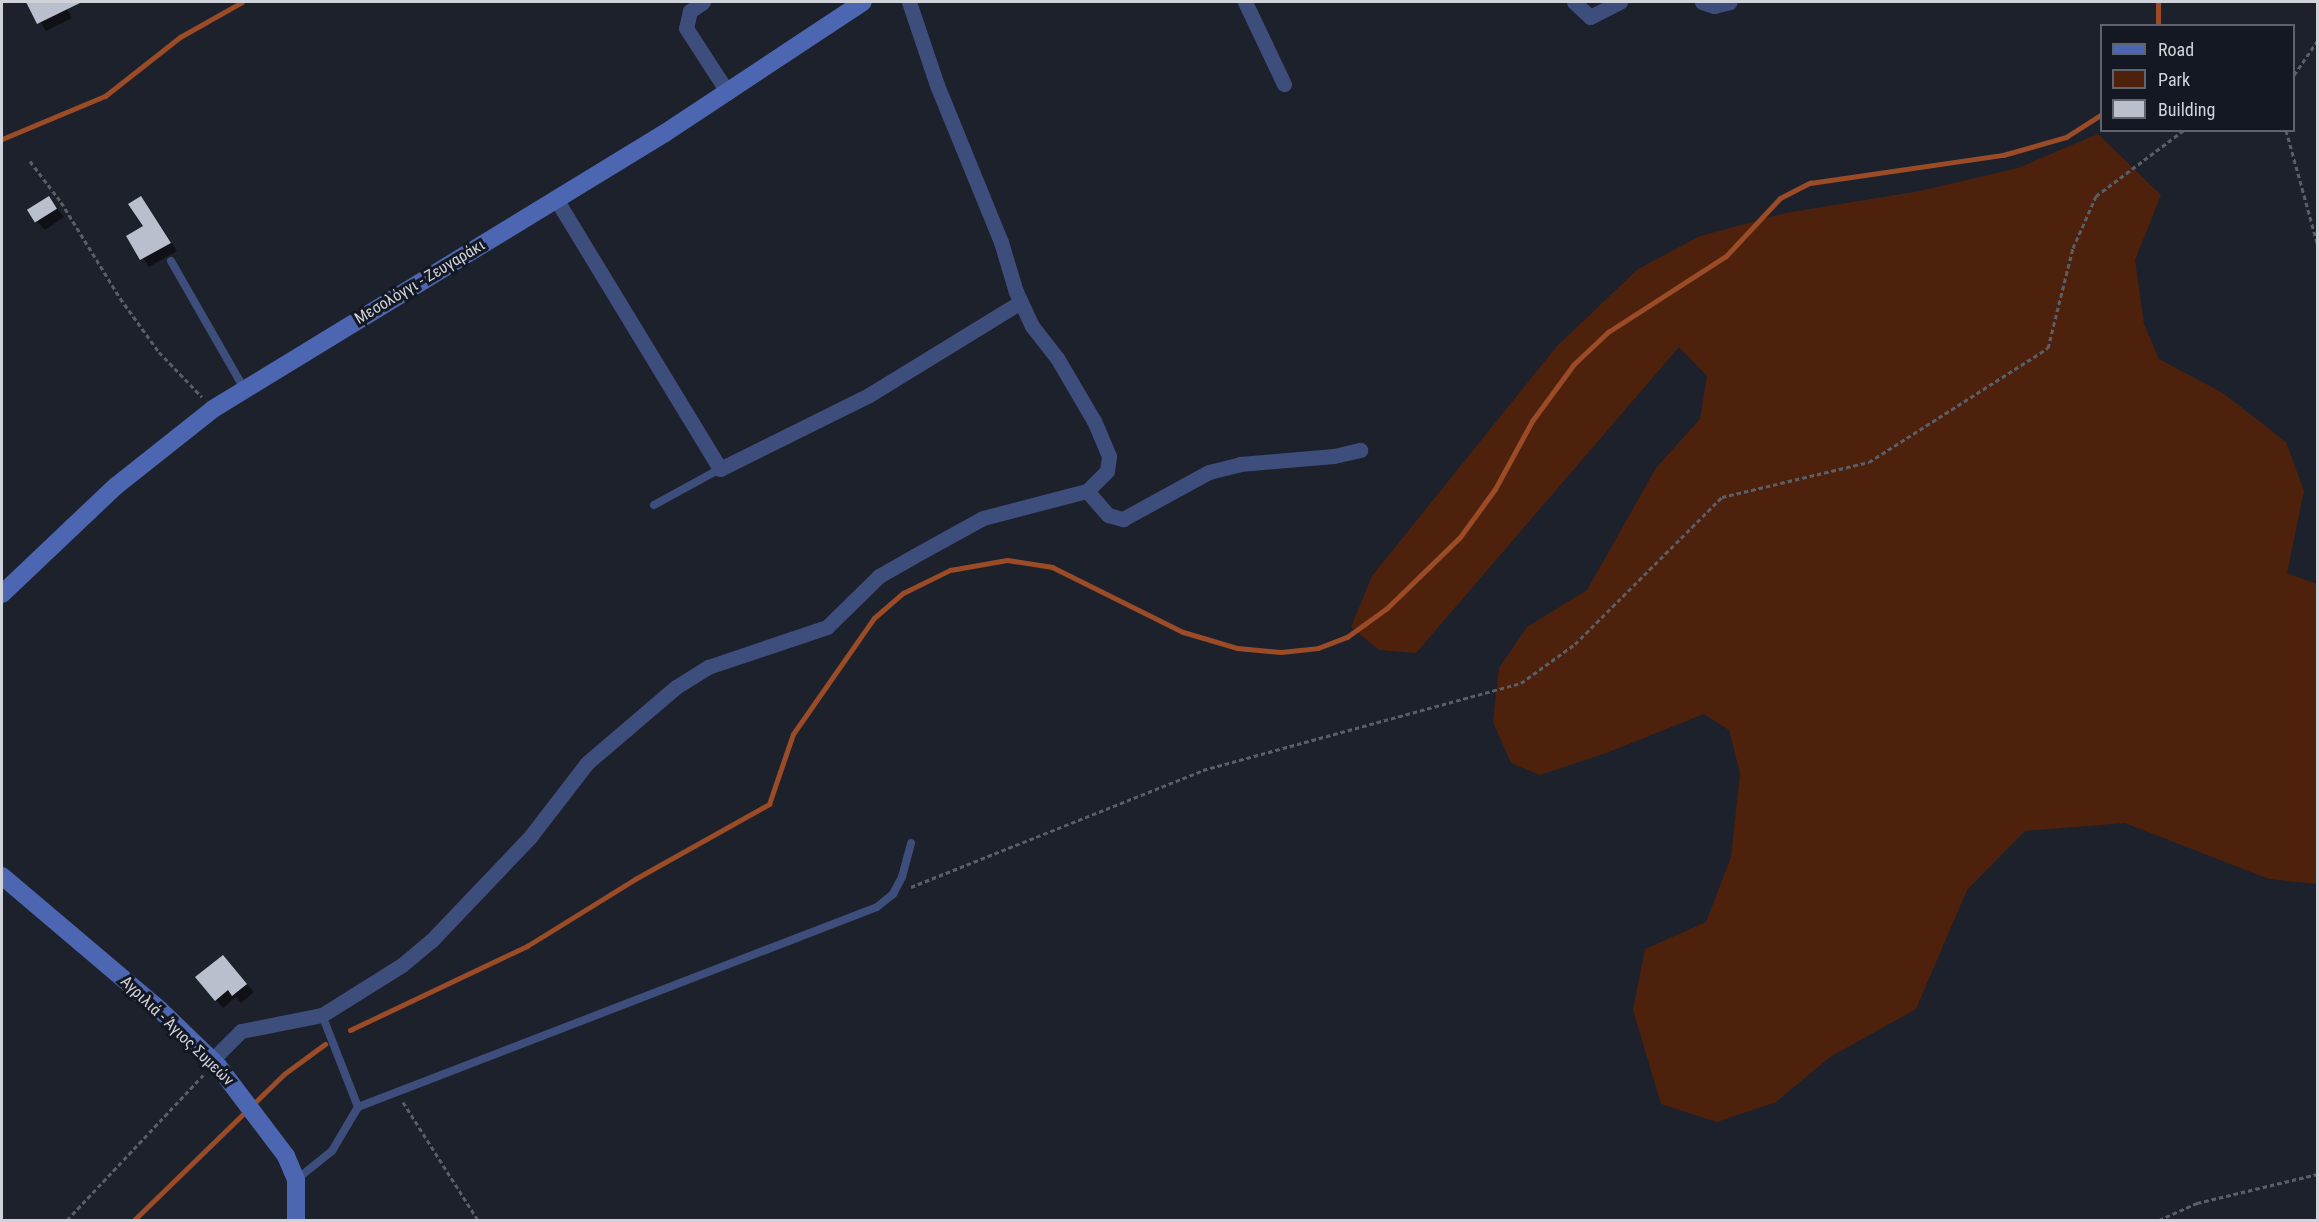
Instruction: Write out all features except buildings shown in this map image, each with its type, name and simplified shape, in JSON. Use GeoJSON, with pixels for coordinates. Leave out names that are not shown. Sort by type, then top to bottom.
{"type":"FeatureCollection","features":[{"type":"Feature","properties":{"kind":"main road","name":"Μεσολόγγι - Ζευγαράκι"},"geometry":{"type":"LineString","coordinates":[[2,594],[116,486],[213,409],[728,93],[863,2]]}},
{"type":"Feature","properties":{"kind":"main road","name":"Αγριλιά - Άγιος Συμεών"},"geometry":{"type":"LineString","coordinates":[[2,876],[159,1010],[215,1063],[278,1143],[296,1180],[297,1221]]}},
{"type":"Feature","properties":{"kind":"street"},"geometry":{"type":"LineString","coordinates":[[703,2],[690,11],[686,28],[728,93]]}},
{"type":"Feature","properties":{"kind":"street"},"geometry":{"type":"LineString","coordinates":[[215,1063],[241,1031],[322,1015],[402,965],[431,941],[530,837],[587,763],[676,687],[708,667],[827,627],[879,576],[983,518],[1087,491],[1107,471],[1109,456],[1089,412],[1021,303],[1001,242],[937,85],[909,2]]}},
{"type":"Feature","properties":{"kind":"street"},"geometry":{"type":"LineString","coordinates":[[1245,2],[1284,84]]}},
{"type":"Feature","properties":{"kind":"street"},"geometry":{"type":"LineString","coordinates":[[1574,2],[1590,17],[1620,2]]}},
{"type":"Feature","properties":{"kind":"street"},"geometry":{"type":"LineString","coordinates":[[1702,2],[1714,6],[1730,2]]}},
{"type":"Feature","properties":{"kind":"street"},"geometry":{"type":"LineString","coordinates":[[556,200],[720,469],[868,395],[1021,303]]}},
{"type":"Feature","properties":{"kind":"street"},"geometry":{"type":"LineString","coordinates":[[1087,491],[1108,515],[1123,519],[1209,472],[1240,464],[1334,456],[1360,450]]}},
{"type":"Feature","properties":{"kind":"lane"},"geometry":{"type":"LineString","coordinates":[[171,261],[245,390]]}},
{"type":"Feature","properties":{"kind":"lane"},"geometry":{"type":"LineString","coordinates":[[654,505],[720,469]]}},
{"type":"Feature","properties":{"kind":"lane"},"geometry":{"type":"LineString","coordinates":[[296,1180],[332,1151],[358,1107],[847,921],[877,907],[893,894],[902,877],[911,843]]}},
{"type":"Feature","properties":{"kind":"lane"},"geometry":{"type":"LineString","coordinates":[[322,1015],[358,1107]]}},
{"type":"Feature","properties":{"kind":"path"},"geometry":{"type":"LineString","coordinates":[[2295,74],[2318,40]]}},
{"type":"Feature","properties":{"kind":"path"},"geometry":{"type":"LineString","coordinates":[[893,894],[1203,770],[1521,683],[1575,644],[1722,497],[1869,462],[2049,348],[2073,248],[2096,196],[2181,132]]}},
{"type":"Feature","properties":{"kind":"path"},"geometry":{"type":"LineString","coordinates":[[2287,132],[2318,246]]}},
{"type":"Feature","properties":{"kind":"path"},"geometry":{"type":"LineString","coordinates":[[30,161],[61,202],[120,298],[159,352],[213,409]]}},
{"type":"Feature","properties":{"kind":"path"},"geometry":{"type":"LineString","coordinates":[[67,1221],[142,1136],[197,1085],[215,1063]]}},
{"type":"Feature","properties":{"kind":"path"},"geometry":{"type":"LineString","coordinates":[[397,1093],[478,1221]]}},
{"type":"Feature","properties":{"kind":"path"},"geometry":{"type":"LineString","coordinates":[[2159,1221],[2197,1203],[2318,1174]]}},
{"type":"Feature","properties":{"kind":"green space"},"geometry":{"type":"Polygon","coordinates":[[[2098,134],[2161,195],[2135,260],[2144,324],[2159,359],[2223,393],[2286,442],[2304,491],[2287,573],[2317,584],[2317,884],[2269,879],[2125,823],[2025,831],[1967,890],[1916,1009],[1830,1057],[1776,1102],[1717,1122],[1661,1104],[1633,1010],[1645,949],[1706,922],[1731,857],[1740,773],[1729,730],[1704,714],[1609,752],[1540,775],[1511,763],[1493,722],[1499,668],[1527,627],[1587,590],[1656,468],[1700,419],[1707,376],[1679,347],[1416,653],[1379,650],[1351,627],[1372,576],[1557,346],[1638,269],[1700,236],[1786,213],[1920,191],[2018,168],[2098,134]]]}},
{"type":"Feature","properties":{"kind":"waterway"},"geometry":{"type":"LineString","coordinates":[[2,139],[105,96],[180,37],[242,2]]}},
{"type":"Feature","properties":{"kind":"waterway"},"geometry":{"type":"LineString","coordinates":[[2158,2],[2158,24]]}},
{"type":"Feature","properties":{"kind":"waterway"},"geometry":{"type":"LineString","coordinates":[[350,1030],[527,946],[635,879],[769,804],[793,734],[874,618],[903,593],[950,570],[1007,560],[1052,567],[1183,632],[1237,648],[1281,652],[1318,648],[1347,637],[1387,608],[1460,537],[1495,489],[1532,421],[1574,364],[1608,332],[1726,256],[1780,198],[1810,183],[2003,155],[2066,137],[2100,115]]}},
{"type":"Feature","properties":{"kind":"waterway"},"geometry":{"type":"LineString","coordinates":[[134,1220],[284,1074],[325,1044]]}}]}
